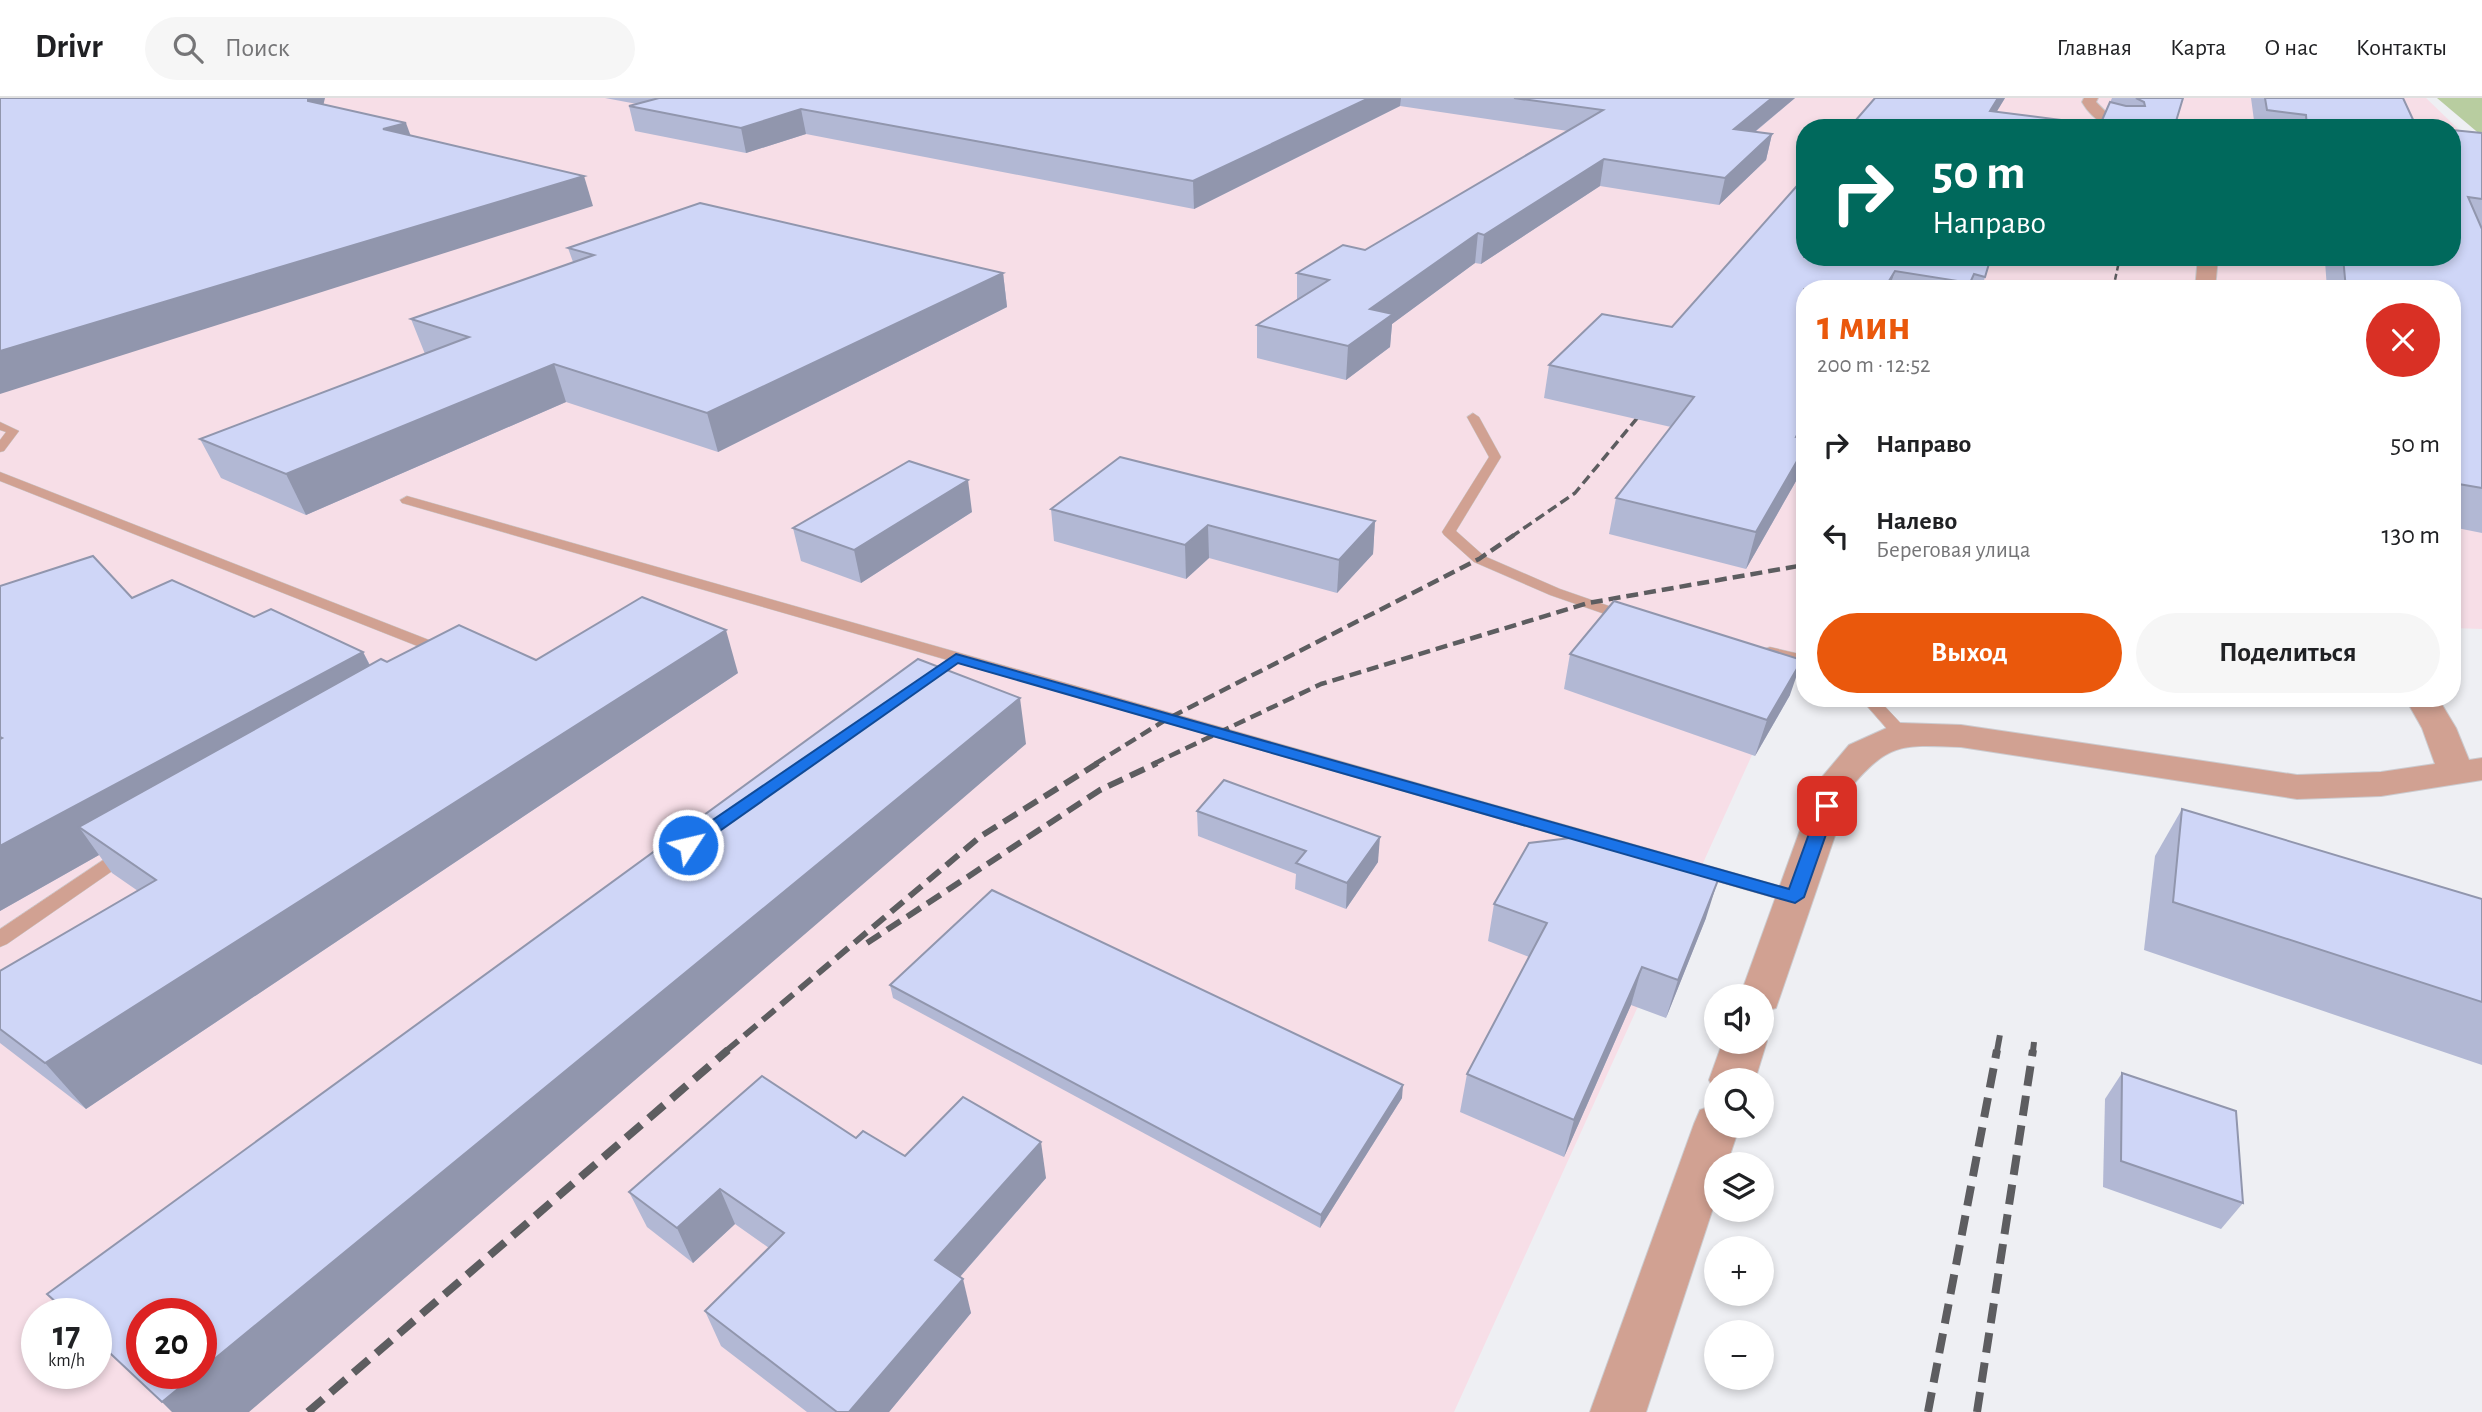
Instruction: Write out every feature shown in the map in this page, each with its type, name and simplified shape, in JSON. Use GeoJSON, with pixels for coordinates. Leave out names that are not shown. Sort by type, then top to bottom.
{"type":"FeatureCollection","features":[{"type":"Feature","properties":{"kind":"street"},"geometry":{"type":"LineString","coordinates":[[2091,98],[2089,103],[2093,110],[2103,119]]}},
{"type":"Feature","properties":{"kind":"street"},"geometry":{"type":"LineString","coordinates":[[1765,984],[1835,783],[1861,753],[1901,734],[1961,736],[2297,787],[2381,784],[2469,770],[2426,707]]}},
{"type":"Feature","properties":{"kind":"street"},"geometry":{"type":"LineString","coordinates":[[1618,1412],[1712,1138]]}},
{"type":"Feature","properties":{"kind":"lane"},"geometry":{"type":"LineString","coordinates":[[1473,416],[1495,457],[1449,532],[1479,559],[1555,592],[1641,620]]}},
{"type":"Feature","properties":{"kind":"lane"},"geometry":{"type":"LineString","coordinates":[[0,426],[13,431],[0,448]]}},
{"type":"Feature","properties":{"kind":"lane"},"geometry":{"type":"LineString","coordinates":[[0,476],[463,659],[440,672]]}},
{"type":"Feature","properties":{"kind":"lane"},"geometry":{"type":"LineString","coordinates":[[407,500],[1795,897]]}},
{"type":"Feature","properties":{"kind":"lane"},"geometry":{"type":"LineString","coordinates":[[1752,648],[1796,658]]}},
{"type":"Feature","properties":{"kind":"lane"},"geometry":{"type":"LineString","coordinates":[[933,674],[956,658]]}},
{"type":"Feature","properties":{"kind":"lane"},"geometry":{"type":"LineString","coordinates":[[1876,707],[1901,734]]}},
{"type":"Feature","properties":{"kind":"lane"},"geometry":{"type":"LineString","coordinates":[[0,939],[108,862],[144,842]]}},
{"type":"Feature","properties":{"kind":"shaded area"},"geometry":{"type":"Polygon","coordinates":[[[0,98],[2426,98],[2448,119],[1796,119],[1796,266],[2461,266],[2461,132],[2482,152],[2482,629],[2461,628],[2461,280],[1796,280],[1796,667],[1791,669],[1454,1412],[0,1412],[0,98]]]}},
{"type":"Feature","properties":{"kind":"green space"},"geometry":{"type":"Polygon","coordinates":[[[2437,98],[2482,98],[2482,136],[2437,98]]]}},
{"type":"Feature","properties":{"kind":"building"},"geometry":{"type":"Polygon","coordinates":[[[0,98],[308,98],[308,101],[406,123],[383,129],[584,176],[0,351],[0,98]]]}},
{"type":"Feature","properties":{"kind":"building"},"geometry":{"type":"Polygon","coordinates":[[[659,98],[1369,98],[1193,181],[801,109],[741,128],[629,106],[659,98]]]}},
{"type":"Feature","properties":{"kind":"building"},"geometry":{"type":"Polygon","coordinates":[[[1514,98],[1772,98],[1734,129],[1772,134],[1725,178],[1604,159],[1484,235],[1478,233],[1370,309],[1393,314],[1348,346],[1257,325],[1329,280],[1297,273],[1343,245],[1365,250],[1603,110],[1514,98]]]}},
{"type":"Feature","properties":{"kind":"building"},"geometry":{"type":"Polygon","coordinates":[[[1875,98],[1998,98],[1990,111],[2053,119],[1857,119],[1875,98]]]}},
{"type":"Feature","properties":{"kind":"building"},"geometry":{"type":"Polygon","coordinates":[[[2136,98],[2183,98],[2177,119],[2103,119],[2110,102],[2126,106],[2145,106],[2144,102],[2136,98]]]}},
{"type":"Feature","properties":{"kind":"building"},"geometry":{"type":"Polygon","coordinates":[[[2265,98],[2403,98],[2413,119],[2306,119],[2306,115],[2267,110],[2265,98]]]}},
{"type":"Feature","properties":{"kind":"building"},"geometry":{"type":"Polygon","coordinates":[[[2461,131],[2482,133],[2482,199],[2468,197],[2482,229],[2482,488],[2461,484],[2461,280],[2345,280],[2344,266],[2461,266],[2461,131]]]}},
{"type":"Feature","properties":{"kind":"building"},"geometry":{"type":"Polygon","coordinates":[[[1796,187],[1796,266],[1988,266],[1985,277],[1974,274],[1971,280],[1951,280],[1895,271],[1890,280],[1796,280],[1796,463],[1756,532],[1616,498],[1694,397],[1549,365],[1602,314],[1672,327],[1796,187]]]}},
{"type":"Feature","properties":{"kind":"building"},"geometry":{"type":"Polygon","coordinates":[[[700,203],[1003,273],[707,413],[554,364],[286,474],[200,439],[469,337],[411,319],[594,255],[568,248],[700,203]]]}},
{"type":"Feature","properties":{"kind":"building"},"geometry":{"type":"Polygon","coordinates":[[[1120,457],[1375,521],[1339,560],[1208,525],[1185,545],[1051,509],[1120,457]]]}},
{"type":"Feature","properties":{"kind":"building"},"geometry":{"type":"Polygon","coordinates":[[[909,461],[968,480],[854,550],[793,528],[909,461]]]}},
{"type":"Feature","properties":{"kind":"building"},"geometry":{"type":"Polygon","coordinates":[[[93,556],[132,598],[172,580],[254,617],[271,609],[363,652],[0,846],[0,586],[93,556]]]}},
{"type":"Feature","properties":{"kind":"building"},"geometry":{"type":"Polygon","coordinates":[[[642,597],[726,630],[45,1063],[0,1029],[0,971],[156,880],[79,827],[381,659],[387,662],[459,625],[536,660],[642,597]]]}},
{"type":"Feature","properties":{"kind":"building"},"geometry":{"type":"Polygon","coordinates":[[[1614,601],[1796,658],[1796,670],[1767,720],[1570,654],[1614,601]]]}},
{"type":"Feature","properties":{"kind":"building"},"geometry":{"type":"Polygon","coordinates":[[[918,659],[1020,698],[217,1357],[217,1298],[126,1298],[126,1368],[112,1355],[112,1298],[51,1298],[47,1294],[918,659]]]}},
{"type":"Feature","properties":{"kind":"building"},"geometry":{"type":"Polygon","coordinates":[[[1224,780],[1380,837],[1347,883],[1296,863],[1306,851],[1197,811],[1224,780]]]}},
{"type":"Feature","properties":{"kind":"building"},"geometry":{"type":"Polygon","coordinates":[[[2182,809],[2482,899],[2482,1002],[2173,902],[2182,809]]]}},
{"type":"Feature","properties":{"kind":"building"},"geometry":{"type":"Polygon","coordinates":[[[1587,836],[1718,880],[1678,980],[1642,967],[1574,1120],[1467,1074],[1547,923],[1494,904],[1529,843],[1587,836]]]}},
{"type":"Feature","properties":{"kind":"building"},"geometry":{"type":"Polygon","coordinates":[[[992,890],[1403,1085],[1321,1215],[890,985],[992,890]]]}},
{"type":"Feature","properties":{"kind":"building"},"geometry":{"type":"Polygon","coordinates":[[[2122,1073],[2236,1111],[2243,1203],[2121,1161],[2122,1073]]]}},
{"type":"Feature","properties":{"kind":"building"},"geometry":{"type":"Polygon","coordinates":[[[762,1076],[856,1138],[863,1131],[905,1156],[963,1097],[1041,1142],[935,1260],[963,1279],[849,1412],[837,1412],[705,1311],[784,1233],[720,1189],[677,1228],[629,1192],[762,1076]]]}},
{"type":"Feature","properties":{"kind":"building"},"geometry":{"type":"Polygon","coordinates":[[[148,1389],[178,1389],[162,1402],[148,1389]]]}},
{"type":"Feature","properties":{"kind":"railway"},"geometry":{"type":"LineString","coordinates":[[2115,280],[2118,266]]}},
{"type":"Feature","properties":{"kind":"railway"},"geometry":{"type":"LineString","coordinates":[[1511,537],[1575,493],[1648,405]]}},
{"type":"Feature","properties":{"kind":"railway"},"geometry":{"type":"LineString","coordinates":[[1095,764],[1167,719],[1479,559],[1514,535]]}},
{"type":"Feature","properties":{"kind":"railway"},"geometry":{"type":"LineString","coordinates":[[1153,764],[1321,684],[1588,603],[1796,566]]}},
{"type":"Feature","properties":{"kind":"railway"},"geometry":{"type":"LineString","coordinates":[[726,1051],[981,836],[1098,763]]}},
{"type":"Feature","properties":{"kind":"railway"},"geometry":{"type":"LineString","coordinates":[[867,943],[1100,790],[1157,763]]}},
{"type":"Feature","properties":{"kind":"railway"},"geometry":{"type":"LineString","coordinates":[[1997,1051],[2001,1029]]}},
{"type":"Feature","properties":{"kind":"railway"},"geometry":{"type":"LineString","coordinates":[[2033,1051],[2034,1042]]}},
{"type":"Feature","properties":{"kind":"railway"},"geometry":{"type":"LineString","coordinates":[[308,1412],[728,1050]]}},
{"type":"Feature","properties":{"kind":"railway"},"geometry":{"type":"LineString","coordinates":[[1928,1412],[1997,1050]]}},
{"type":"Feature","properties":{"kind":"railway"},"geometry":{"type":"LineString","coordinates":[[1977,1412],[2033,1050]]}},
{"type":"Feature","properties":{"kind":"route"},"geometry":{"type":"LineString","coordinates":[[688,845],[956,658],[1795,897],[1827,806]]}}]}
